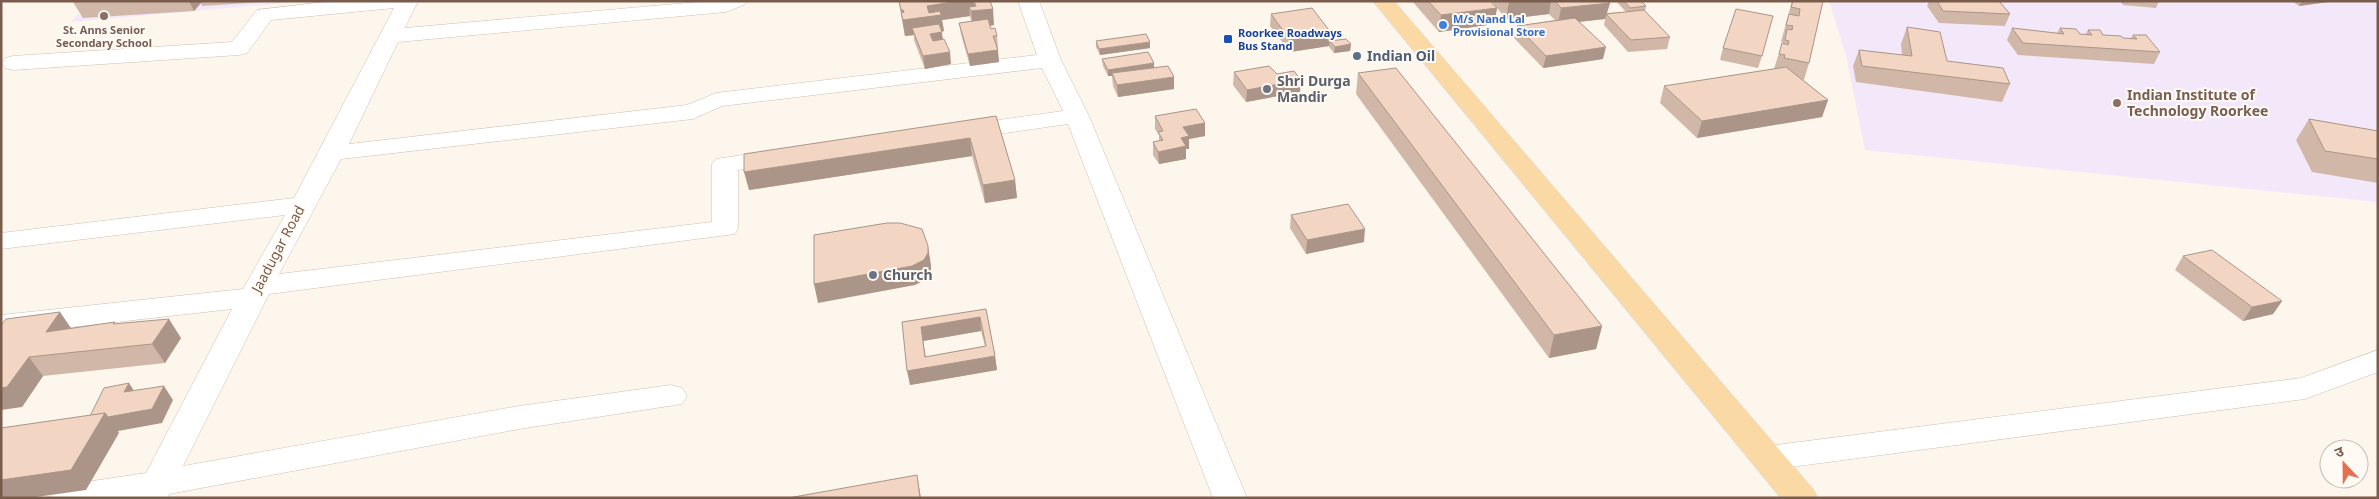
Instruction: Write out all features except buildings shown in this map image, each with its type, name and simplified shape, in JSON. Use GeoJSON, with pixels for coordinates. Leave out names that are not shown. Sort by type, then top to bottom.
{"type":"FeatureCollection","features":[{"type":"Feature","properties":{"kind":"main road"},"geometry":{"type":"LineString","coordinates":[[1383,1],[1801,498]]}},
{"type":"Feature","properties":{"kind":"street"},"geometry":{"type":"LineString","coordinates":[[13,63],[239,48],[264,14],[403,1]]}},
{"type":"Feature","properties":{"kind":"street","name":"Jaadugar Road"},"geometry":{"type":"LineString","coordinates":[[154,491],[254,292],[332,152],[408,1]]}},
{"type":"Feature","properties":{"kind":"street"},"geometry":{"type":"LineString","coordinates":[[389,36],[726,6],[737,1]]}},
{"type":"Feature","properties":{"kind":"street"},"geometry":{"type":"LineString","coordinates":[[1028,1],[1050,60],[1077,116],[1230,498]]}},
{"type":"Feature","properties":{"kind":"street"},"geometry":{"type":"LineString","coordinates":[[332,152],[693,112],[716,100],[1050,60]]}},
{"type":"Feature","properties":{"kind":"street"},"geometry":{"type":"LineString","coordinates":[[940,135],[1077,116]]}},
{"type":"Feature","properties":{"kind":"street"},"geometry":{"type":"LineString","coordinates":[[1,325],[725,228],[725,164],[804,154]]}},
{"type":"Feature","properties":{"kind":"street"},"geometry":{"type":"LineString","coordinates":[[1,241],[301,205]]}},
{"type":"Feature","properties":{"kind":"street"},"geometry":{"type":"LineString","coordinates":[[1768,458],[2305,388],[2378,360]]}},
{"type":"Feature","properties":{"kind":"street"},"geometry":{"type":"LineString","coordinates":[[66,498],[154,491],[579,407],[671,396]]}},
{"type":"Feature","properties":{"kind":"shaded area","name":"St. Anns Senior Secondary School"},"geometry":{"type":"Polygon","coordinates":[[[93,1],[307,1],[70,22],[93,1]]]}},
{"type":"Feature","properties":{"kind":"shaded area","name":"Indian Institute of Technology Roorkee"},"geometry":{"type":"Polygon","coordinates":[[[1829,1],[2378,1],[2378,202],[1865,150],[1846,56],[1829,1]]]}},
{"type":"Feature","properties":{"kind":"place","name":"St. Anns Senior Secondary School"},"geometry":{"type":"Point","coordinates":[104,16]}},
{"type":"Feature","properties":{"kind":"place","name":"M/s Nand Lal Provisional Store"},"geometry":{"type":"Point","coordinates":[1443,25]}},
{"type":"Feature","properties":{"kind":"place","name":"Roorkee Roadways Bus Stand"},"geometry":{"type":"Point","coordinates":[1228,39]}},
{"type":"Feature","properties":{"kind":"place","name":"Indian Oil"},"geometry":{"type":"Point","coordinates":[1357,56]}},
{"type":"Feature","properties":{"kind":"place","name":"Shri Durga Mandir"},"geometry":{"type":"Point","coordinates":[1267,89]}},
{"type":"Feature","properties":{"kind":"place","name":"Indian Institute of Technology Roorkee"},"geometry":{"type":"Point","coordinates":[2117,103]}},
{"type":"Feature","properties":{"kind":"place","name":"Church"},"geometry":{"type":"Point","coordinates":[873,275]}}]}
